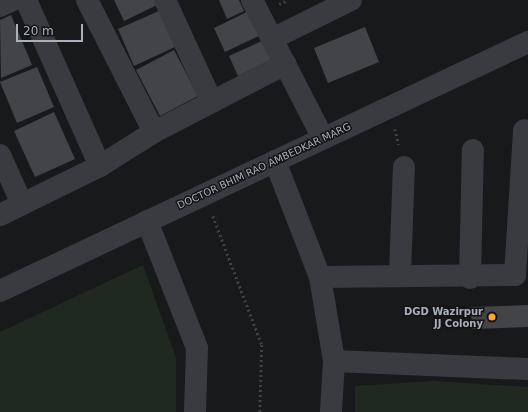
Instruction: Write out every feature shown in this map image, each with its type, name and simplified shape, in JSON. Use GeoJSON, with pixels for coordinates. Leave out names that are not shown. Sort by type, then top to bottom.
{"type":"FeatureCollection","features":[{"type":"Feature","properties":{"kind":"street"},"geometry":{"type":"LineString","coordinates":[[0,6],[14,0]]}},
{"type":"Feature","properties":{"kind":"street"},"geometry":{"type":"LineString","coordinates":[[26,0],[100,166]]}},
{"type":"Feature","properties":{"kind":"street"},"geometry":{"type":"LineString","coordinates":[[88,0],[154,132]]}},
{"type":"Feature","properties":{"kind":"street"},"geometry":{"type":"LineString","coordinates":[[165,0],[212,102]]}},
{"type":"Feature","properties":{"kind":"street"},"geometry":{"type":"LineString","coordinates":[[252,0],[324,138]]}},
{"type":"Feature","properties":{"kind":"street"},"geometry":{"type":"LineString","coordinates":[[272,39],[340,2]]}},
{"type":"Feature","properties":{"kind":"street","name":"DOCTOR BHIM RAO AMBEDKAR MARG"},"geometry":{"type":"LineString","coordinates":[[0,290],[528,42]]}},
{"type":"Feature","properties":{"kind":"street"},"geometry":{"type":"LineString","coordinates":[[0,215],[100,166],[154,132],[285,64]]}},
{"type":"Feature","properties":{"kind":"street"},"geometry":{"type":"LineString","coordinates":[[320,277],[400,274],[470,278],[511,277],[517,271],[524,130]]}},
{"type":"Feature","properties":{"kind":"street"},"geometry":{"type":"LineString","coordinates":[[470,278],[473,150]]}},
{"type":"Feature","properties":{"kind":"street"},"geometry":{"type":"LineString","coordinates":[[0,155],[22,204]]}},
{"type":"Feature","properties":{"kind":"street"},"geometry":{"type":"LineString","coordinates":[[274,161],[320,277],[334,361],[332,412]]}},
{"type":"Feature","properties":{"kind":"street"},"geometry":{"type":"LineString","coordinates":[[400,274],[404,167]]}},
{"type":"Feature","properties":{"kind":"street"},"geometry":{"type":"LineString","coordinates":[[147,221],[197,348],[195,412]]}},
{"type":"Feature","properties":{"kind":"street"},"geometry":{"type":"LineString","coordinates":[[334,361],[528,369]]}},
{"type":"Feature","properties":{"kind":"path"},"geometry":{"type":"LineString","coordinates":[[390,107],[404,167]]}},
{"type":"Feature","properties":{"kind":"path"},"geometry":{"type":"LineString","coordinates":[[204,194],[262,345],[260,412]]}},
{"type":"Feature","properties":{"kind":"shaded area"},"geometry":{"type":"Polygon","coordinates":[[[143,265],[176,358],[176,412],[0,412],[0,332],[143,265]]]}},
{"type":"Feature","properties":{"kind":"shaded area"},"geometry":{"type":"Polygon","coordinates":[[[432,381],[528,387],[528,412],[355,412],[355,386],[432,381]]]}},
{"type":"Feature","properties":{"kind":"building"},"geometry":{"type":"Polygon","coordinates":[[[114,0],[155,0],[157,5],[124,21],[114,0]]]}},
{"type":"Feature","properties":{"kind":"building"},"geometry":{"type":"Polygon","coordinates":[[[219,0],[239,0],[244,11],[227,19],[219,0]]]}},
{"type":"Feature","properties":{"kind":"building"},"geometry":{"type":"Polygon","coordinates":[[[251,10],[263,34],[225,52],[214,28],[251,10]]]}},
{"type":"Feature","properties":{"kind":"building"},"geometry":{"type":"Polygon","coordinates":[[[159,11],[175,47],[134,66],[118,29],[159,11]]]}},
{"type":"Feature","properties":{"kind":"building"},"geometry":{"type":"Polygon","coordinates":[[[11,15],[32,65],[1,78],[0,20],[11,15]]]}},
{"type":"Feature","properties":{"kind":"building"},"geometry":{"type":"Polygon","coordinates":[[[365,27],[379,62],[328,83],[314,48],[365,27]]]}},
{"type":"Feature","properties":{"kind":"building"},"geometry":{"type":"Polygon","coordinates":[[[264,40],[273,59],[238,76],[229,56],[264,40]]]}},
{"type":"Feature","properties":{"kind":"building"},"geometry":{"type":"Polygon","coordinates":[[[174,50],[198,96],[160,116],[136,70],[174,50]]]}},
{"type":"Feature","properties":{"kind":"building"},"geometry":{"type":"Polygon","coordinates":[[[37,67],[54,107],[17,123],[0,82],[37,67]]]}},
{"type":"Feature","properties":{"kind":"building"},"geometry":{"type":"Polygon","coordinates":[[[54,112],[75,159],[35,177],[14,131],[54,112]]]}},
{"type":"Feature","properties":{"kind":"building"},"geometry":{"type":"Polygon","coordinates":[[[528,305],[528,327],[472,329],[471,307],[528,305]]]}},
{"type":"Feature","properties":{"kind":"place","name":"DGD Wazirpur JJ Colony"},"geometry":{"type":"Point","coordinates":[492,317]}}]}
